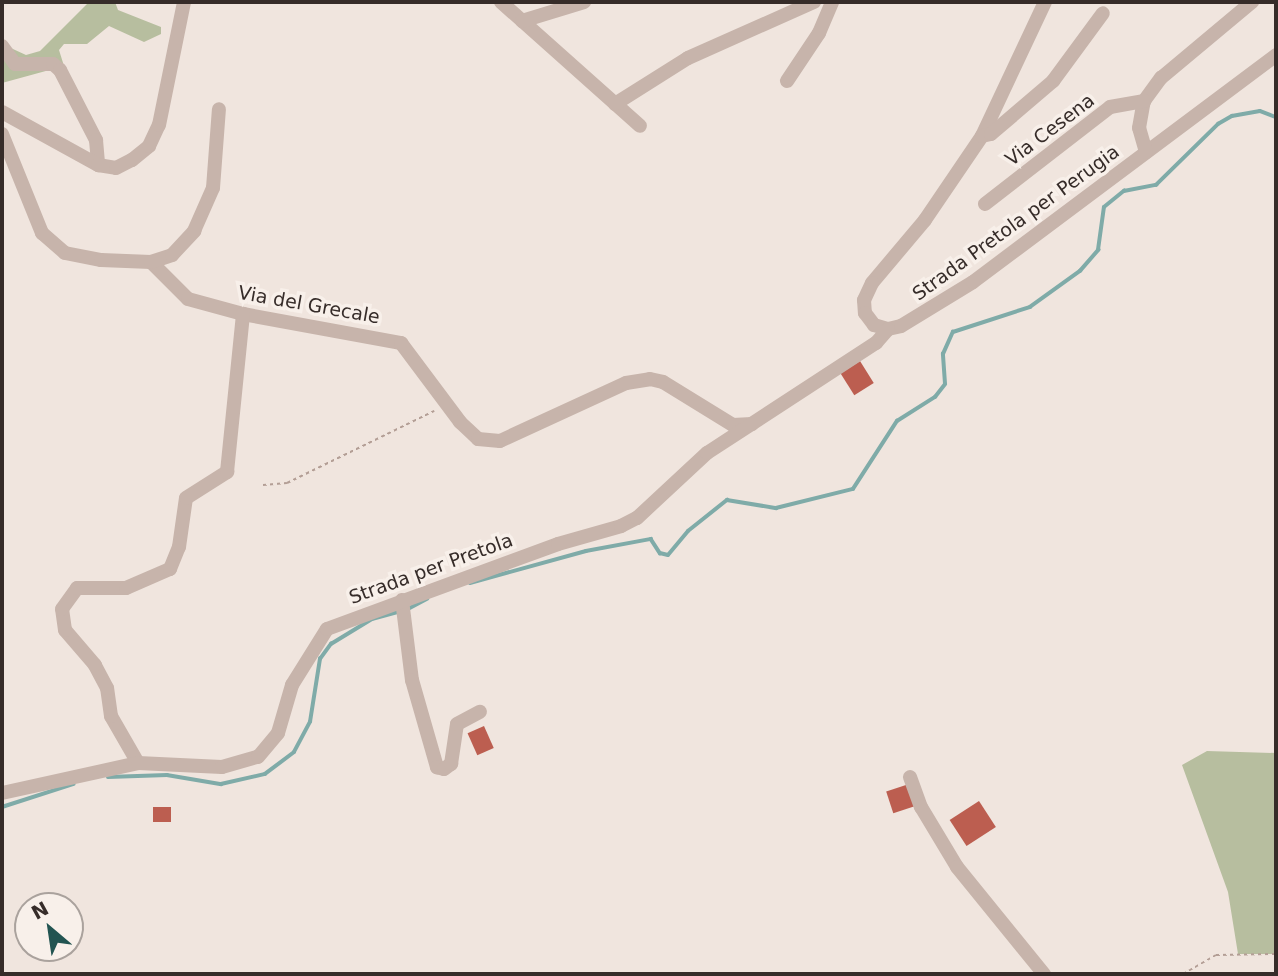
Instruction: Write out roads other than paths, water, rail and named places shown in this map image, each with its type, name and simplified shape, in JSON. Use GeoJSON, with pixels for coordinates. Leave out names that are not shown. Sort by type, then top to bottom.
{"type":"FeatureCollection","features":[{"type":"Feature","properties":{"kind":"street"},"geometry":{"type":"LineString","coordinates":[[2,112],[98,165],[116,168],[149,146],[159,125],[184,2]]}},
{"type":"Feature","properties":{"kind":"street"},"geometry":{"type":"LineString","coordinates":[[501,2],[640,126]]}},
{"type":"Feature","properties":{"kind":"street"},"geometry":{"type":"LineString","coordinates":[[522,20],[584,2]]}},
{"type":"Feature","properties":{"kind":"street"},"geometry":{"type":"LineString","coordinates":[[615,104],[688,58],[814,2]]}},
{"type":"Feature","properties":{"kind":"street"},"geometry":{"type":"LineString","coordinates":[[787,81],[818,33],[832,2]]}},
{"type":"Feature","properties":{"kind":"street"},"geometry":{"type":"LineString","coordinates":[[1146,152],[1139,128],[1144,101],[1161,78],[1252,2]]}},
{"type":"Feature","properties":{"kind":"street"},"geometry":{"type":"LineString","coordinates":[[888,329],[874,325],[865,313],[864,300],[872,283],[925,220],[982,136],[1049,3]]}},
{"type":"Feature","properties":{"kind":"street"},"geometry":{"type":"LineString","coordinates":[[982,136],[991,134],[1054,81],[1103,13]]}},
{"type":"Feature","properties":{"kind":"street"},"geometry":{"type":"LineString","coordinates":[[2,46],[15,64],[52,64],[60,70],[96,140],[98,165]]}},
{"type":"Feature","properties":{"kind":"street","name":"Strada Pretola per Perugia"},"geometry":{"type":"LineString","coordinates":[[888,329],[918,317],[973,282],[1276,55]]}},
{"type":"Feature","properties":{"kind":"street","name":"Via Cesena"},"geometry":{"type":"LineString","coordinates":[[985,204],[1110,107],[1144,101]]}},
{"type":"Feature","properties":{"kind":"street"},"geometry":{"type":"LineString","coordinates":[[2,134],[42,233],[65,253],[101,260],[151,262],[172,255],[194,231],[213,188],[219,109]]}},
{"type":"Feature","properties":{"kind":"street","name":"Via del Grecale"},"geometry":{"type":"LineString","coordinates":[[151,262],[188,299],[243,314],[401,343],[478,439],[500,441],[626,383],[650,379],[733,425],[753,424]]}},
{"type":"Feature","properties":{"kind":"street"},"geometry":{"type":"LineString","coordinates":[[138,763],[111,716],[107,688],[95,665],[65,630],[62,609],[77,588],[126,588],[170,569],[179,547],[186,498],[227,472],[243,314]]}},
{"type":"Feature","properties":{"kind":"street","name":"Strada per Pretola"},"geometry":{"type":"LineString","coordinates":[[2,793],[138,763],[222,767],[258,757],[278,733],[302,666],[327,629],[558,544],[621,526],[637,518],[707,453],[876,343],[888,329]]}},
{"type":"Feature","properties":{"kind":"street"},"geometry":{"type":"LineString","coordinates":[[402,600],[412,680],[436,752],[437,766],[444,769],[451,764],[457,724],[480,712]]}},
{"type":"Feature","properties":{"kind":"street"},"geometry":{"type":"LineString","coordinates":[[910,777],[921,807],[957,867],[1044,974]]}},
{"type":"Feature","properties":{"kind":"waterway"},"geometry":{"type":"LineString","coordinates":[[470,583],[586,551],[651,539],[660,553],[668,555],[688,531],[727,500],[776,508],[853,489],[897,421],[935,397],[945,384],[943,354],[953,332],[1030,307],[1080,271],[1098,250],[1104,207],[1124,191],[1156,185],[1218,124],[1232,116],[1260,111],[1276,117]]}},
{"type":"Feature","properties":{"kind":"waterway"},"geometry":{"type":"LineString","coordinates":[[406,610],[427,599]]}},
{"type":"Feature","properties":{"kind":"waterway"},"geometry":{"type":"LineString","coordinates":[[108,777],[167,775],[221,784],[265,774],[294,752],[310,722],[320,659],[331,644],[372,619],[399,612]]}},
{"type":"Feature","properties":{"kind":"waterway"},"geometry":{"type":"LineString","coordinates":[[2,807],[73,784]]}}]}
